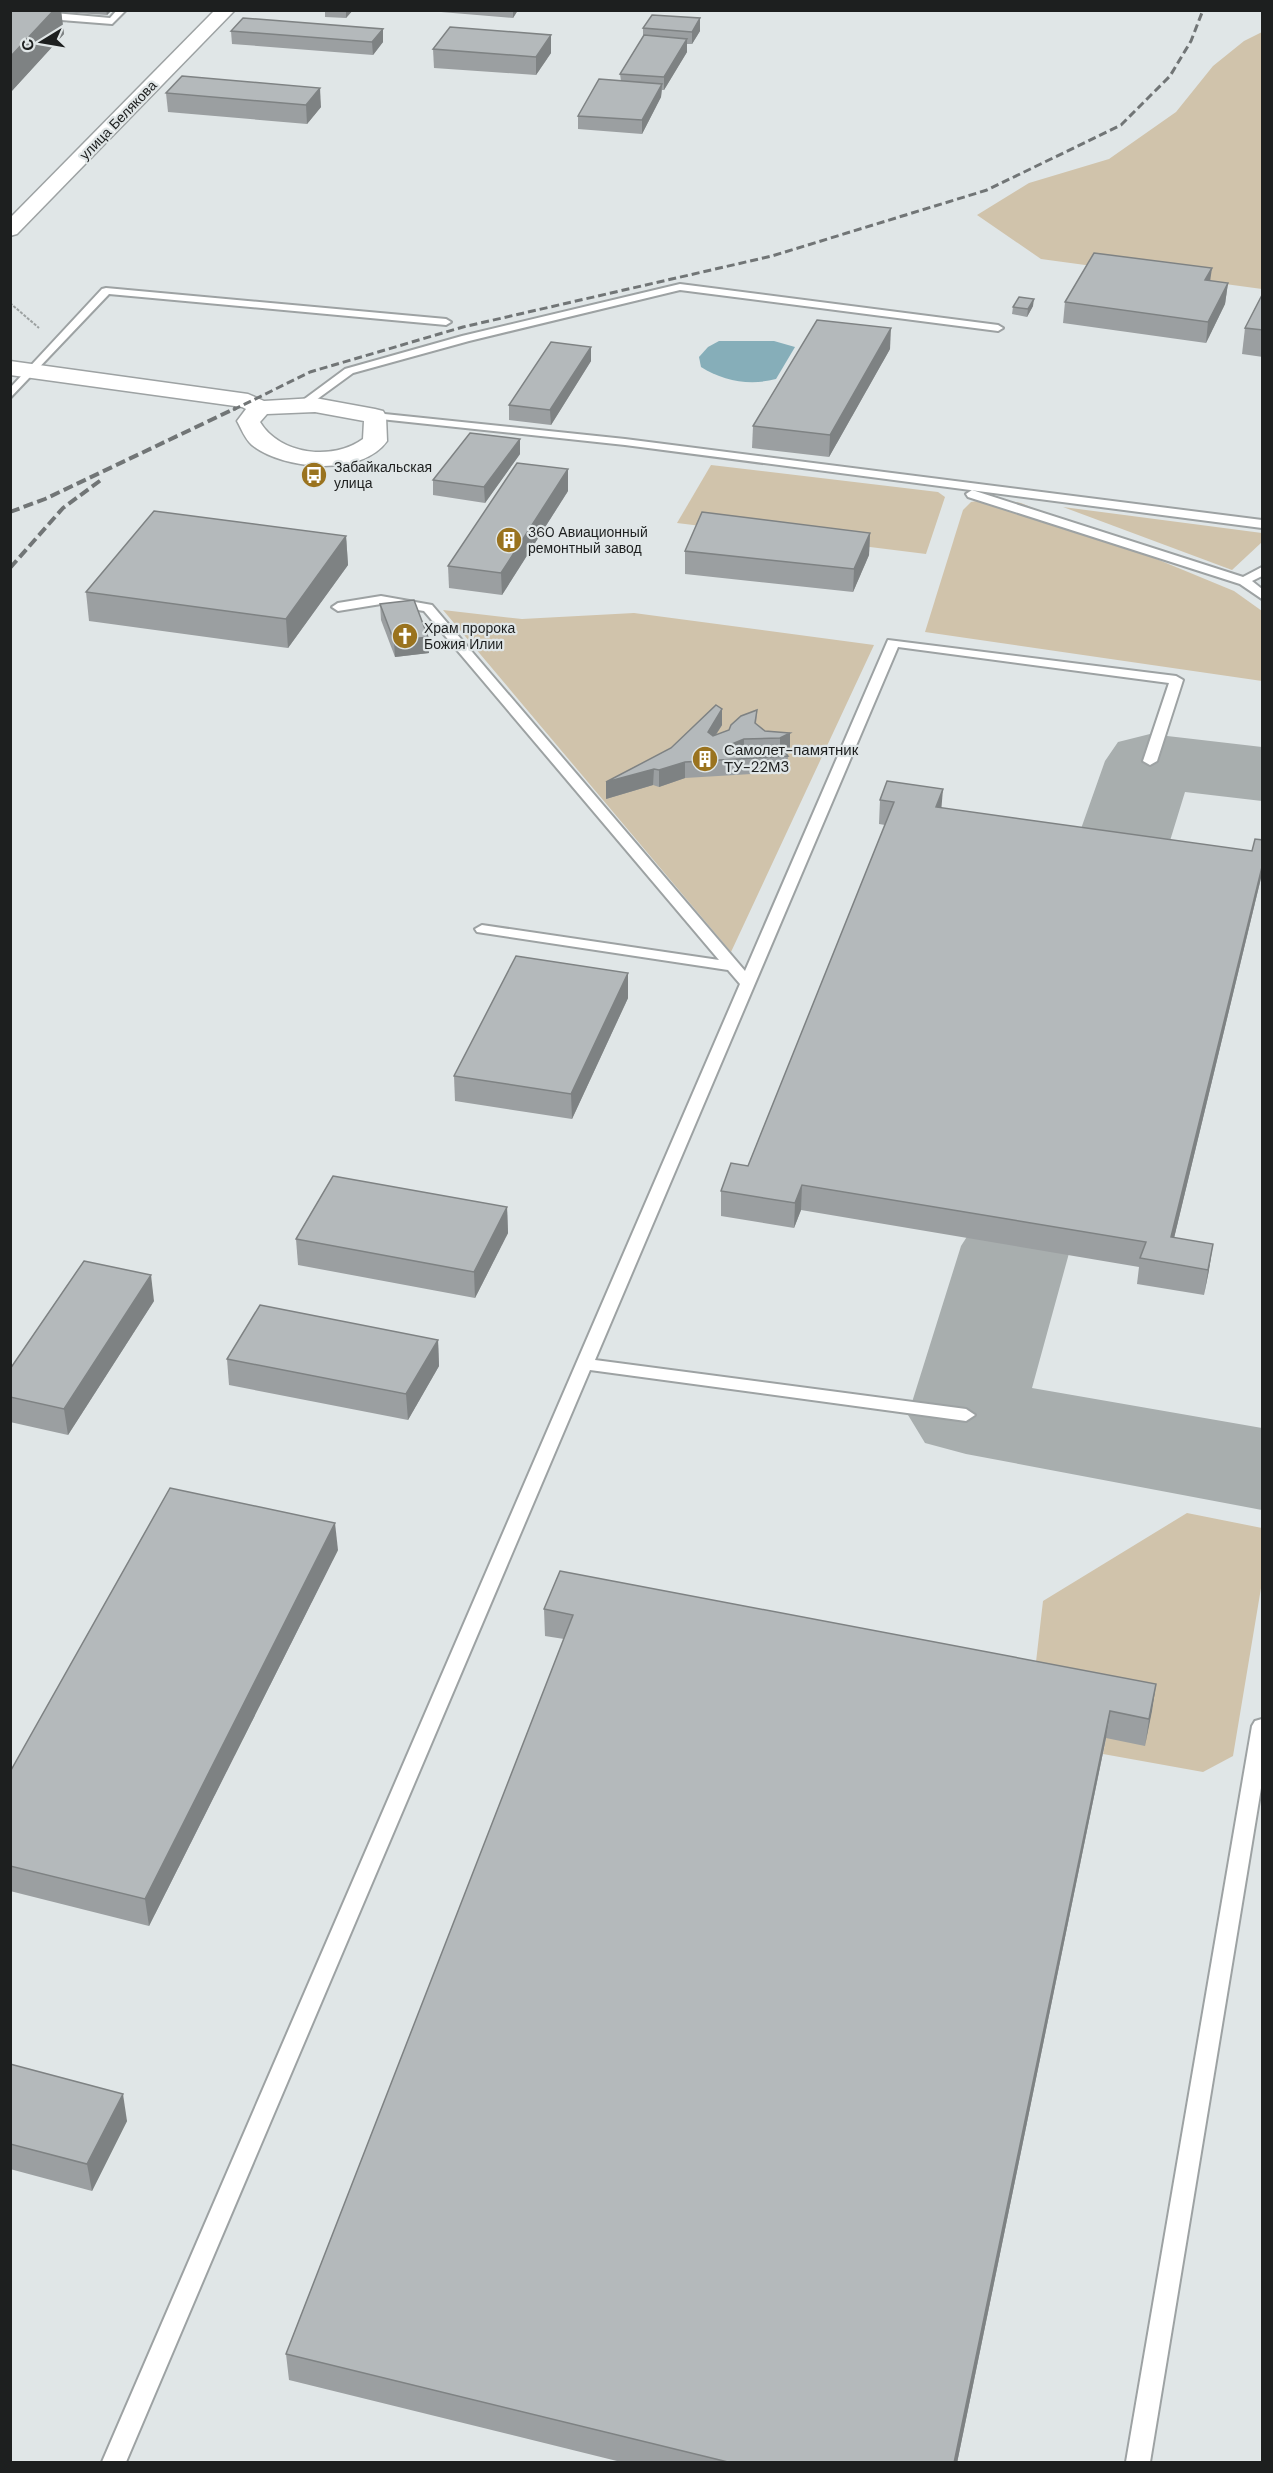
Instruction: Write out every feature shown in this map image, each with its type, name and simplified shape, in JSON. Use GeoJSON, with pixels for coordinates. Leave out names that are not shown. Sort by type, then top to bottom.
{"type":"FeatureCollection","features":[{"type":"Feature","properties":{"kind":"street","name":"улица Белякова"},"geometry":{"type":"LineString","coordinates":[[10,230],[226,10]]}},
{"type":"Feature","properties":{"kind":"street"},"geometry":{"type":"LineString","coordinates":[[22,369],[248,401],[260,408],[315,405],[375,416],[375,441],[356,455],[311,459],[278,450],[259,439],[248,421],[260,408]]}},
{"type":"Feature","properties":{"kind":"lane"},"geometry":{"type":"LineString","coordinates":[[16,26],[27,12],[112,21],[122,10]]}},
{"type":"Feature","properties":{"kind":"lane"},"geometry":{"type":"LineString","coordinates":[[301,406],[349,371],[466,338],[680,287],[998,328]]}},
{"type":"Feature","properties":{"kind":"lane"},"geometry":{"type":"LineString","coordinates":[[10,395],[22,369],[106,291],[446,322]]}},
{"type":"Feature","properties":{"kind":"lane"},"geometry":{"type":"LineString","coordinates":[[375,416],[625,442],[1263,524]]}},
{"type":"Feature","properties":{"kind":"lane"},"geometry":{"type":"LineString","coordinates":[[934,481],[1244,581],[1263,595]]}},
{"type":"Feature","properties":{"kind":"lane"},"geometry":{"type":"LineString","coordinates":[[1244,581],[1263,571]]}},
{"type":"Feature","properties":{"kind":"lane"},"geometry":{"type":"LineString","coordinates":[[338,607],[381,600],[428,608],[747,983]]}},
{"type":"Feature","properties":{"kind":"lane"},"geometry":{"type":"LineString","coordinates":[[114,2463],[893,643],[1176,680],[1150,761]]}},
{"type":"Feature","properties":{"kind":"lane"},"geometry":{"type":"LineString","coordinates":[[482,930],[733,966]]}},
{"type":"Feature","properties":{"kind":"lane"},"geometry":{"type":"LineString","coordinates":[[585,1364],[966,1415]]}},
{"type":"Feature","properties":{"kind":"lane"},"geometry":{"type":"LineString","coordinates":[[1138,2463],[1263,1726]]}},
{"type":"Feature","properties":{"kind":"shaded area"},"geometry":{"type":"Polygon","coordinates":[[[1262,32],[1262,289],[1041,259],[977,215],[1029,183],[1109,159],[1176,112],[1213,66],[1244,41],[1262,32]]]}},
{"type":"Feature","properties":{"kind":"shaded area"},"geometry":{"type":"Polygon","coordinates":[[[711,465],[938,492],[945,497],[926,554],[677,523],[711,465]]]}},
{"type":"Feature","properties":{"kind":"shaded area"},"geometry":{"type":"Polygon","coordinates":[[[994,498],[1021,503],[1234,591],[1262,611],[1262,681],[925,632],[963,510],[971,502],[994,498]]]}},
{"type":"Feature","properties":{"kind":"shaded area"},"geometry":{"type":"Polygon","coordinates":[[[1063,507],[1262,533],[1262,542],[1232,570],[1063,507]]]}},
{"type":"Feature","properties":{"kind":"shaded area"},"geometry":{"type":"Polygon","coordinates":[[[443,610],[522,619],[634,613],[874,645],[731,952],[443,610]]]}},
{"type":"Feature","properties":{"kind":"shaded area"},"geometry":{"type":"Polygon","coordinates":[[[1187,1513],[1262,1528],[1262,1582],[1233,1756],[1203,1772],[1103,1754],[1106,1738],[1033,1688],[1043,1601],[1187,1513]]]}},
{"type":"Feature","properties":{"kind":"water"},"geometry":{"type":"Polygon","coordinates":[[[719,341],[774,341],[795,347],[776,379],[747,382],[718,376],[701,367],[699,357],[708,347],[719,341]]]}},
{"type":"Feature","properties":{"kind":"building"},"geometry":{"type":"Polygon","coordinates":[[[10,10],[54,10],[10,57],[10,10]]]}},
{"type":"Feature","properties":{"kind":"building"},"geometry":{"type":"Polygon","coordinates":[[[652,15],[700,18],[692,32],[643,28],[652,15]]]}},
{"type":"Feature","properties":{"kind":"building"},"geometry":{"type":"Polygon","coordinates":[[[243,18],[383,29],[372,42],[231,31],[243,18]]]}},
{"type":"Feature","properties":{"kind":"building"},"geometry":{"type":"Polygon","coordinates":[[[450,27],[551,35],[536,57],[433,49],[450,27]]]}},
{"type":"Feature","properties":{"kind":"building"},"geometry":{"type":"Polygon","coordinates":[[[644,35],[687,39],[664,77],[620,74],[644,35]]]}},
{"type":"Feature","properties":{"kind":"building"},"geometry":{"type":"Polygon","coordinates":[[[182,76],[320,88],[306,105],[166,93],[182,76]]]}},
{"type":"Feature","properties":{"kind":"building"},"geometry":{"type":"Polygon","coordinates":[[[599,79],[662,84],[642,120],[578,116],[599,79]]]}},
{"type":"Feature","properties":{"kind":"building"},"geometry":{"type":"Polygon","coordinates":[[[1094,253],[1212,268],[1205,280],[1228,283],[1208,322],[1065,302],[1094,253]]]}},
{"type":"Feature","properties":{"kind":"building"},"geometry":{"type":"Polygon","coordinates":[[[1263,293],[1263,330],[1245,328],[1263,293]]]}},
{"type":"Feature","properties":{"kind":"building"},"geometry":{"type":"Polygon","coordinates":[[[1019,297],[1034,299],[1028,309],[1013,307],[1019,297]]]}},
{"type":"Feature","properties":{"kind":"building"},"geometry":{"type":"Polygon","coordinates":[[[817,320],[891,328],[830,435],[753,426],[817,320]]]}},
{"type":"Feature","properties":{"kind":"building"},"geometry":{"type":"Polygon","coordinates":[[[551,342],[591,347],[550,410],[509,405],[551,342]]]}},
{"type":"Feature","properties":{"kind":"building"},"geometry":{"type":"Polygon","coordinates":[[[470,433],[520,439],[484,487],[433,480],[470,433]]]}},
{"type":"Feature","properties":{"kind":"building"},"geometry":{"type":"Polygon","coordinates":[[[517,463],[568,469],[501,573],[448,566],[517,463]]]}},
{"type":"Feature","properties":{"kind":"building"},"geometry":{"type":"Polygon","coordinates":[[[154,511],[346,536],[286,619],[86,592],[154,511]]]}},
{"type":"Feature","properties":{"kind":"building"},"geometry":{"type":"Polygon","coordinates":[[[702,512],[870,533],[854,569],[685,551],[702,512]]]}},
{"type":"Feature","properties":{"kind":"building"},"geometry":{"type":"Polygon","coordinates":[[[414,600],[428,637],[394,641],[380,604],[414,600]]]}},
{"type":"Feature","properties":{"kind":"building"},"geometry":{"type":"Polygon","coordinates":[[[716,705],[722,709],[708,732],[713,736],[729,730],[741,716],[757,710],[755,723],[765,731],[790,733],[780,738],[744,739],[727,746],[732,750],[784,751],[788,756],[685,762],[606,782],[671,748],[716,705]]]}},
{"type":"Feature","properties":{"kind":"building"},"geometry":{"type":"Polygon","coordinates":[[[887,781],[943,789],[936,807],[1252,851],[1255,839],[1263,840],[1263,863],[1171,1237],[1213,1244],[1208,1270],[1140,1258],[1146,1242],[802,1185],[795,1203],[721,1191],[731,1163],[748,1166],[894,802],[880,800],[887,781]]]}},
{"type":"Feature","properties":{"kind":"building"},"geometry":{"type":"Polygon","coordinates":[[[516,956],[628,973],[571,1094],[454,1076],[516,956]]]}},
{"type":"Feature","properties":{"kind":"building"},"geometry":{"type":"Polygon","coordinates":[[[333,1176],[507,1207],[474,1272],[296,1239],[333,1176]]]}},
{"type":"Feature","properties":{"kind":"building"},"geometry":{"type":"Polygon","coordinates":[[[84,1261],[151,1275],[64,1409],[10,1397],[10,1369],[84,1261]]]}},
{"type":"Feature","properties":{"kind":"building"},"geometry":{"type":"Polygon","coordinates":[[[260,1305],[438,1340],[406,1394],[227,1359],[260,1305]]]}},
{"type":"Feature","properties":{"kind":"building"},"geometry":{"type":"Polygon","coordinates":[[[170,1488],[335,1523],[145,1899],[10,1866],[10,1772],[170,1488]]]}},
{"type":"Feature","properties":{"kind":"building"},"geometry":{"type":"Polygon","coordinates":[[[560,1571],[1156,1684],[1149,1719],[1110,1711],[954,2463],[732,2463],[286,2354],[573,1615],[544,1609],[560,1571]]]}},
{"type":"Feature","properties":{"kind":"building"},"geometry":{"type":"Polygon","coordinates":[[[10,2064],[123,2094],[87,2164],[10,2144],[10,2064]]]}},
{"type":"Feature","properties":{"kind":"taxiway"},"geometry":{"type":"LineString","coordinates":[[1118,857],[1150,761],[1262,774]]}},
{"type":"Feature","properties":{"kind":"taxiway"},"geometry":{"type":"LineString","coordinates":[[1016,1246],[966,1415],[1262,1469]]}},
{"type":"Feature","properties":{"kind":"railway"},"geometry":{"type":"LineString","coordinates":[[233,410],[310,372],[463,327],[772,256],[987,190],[1121,125],[1170,76],[1191,41],[1203,10]]}},
{"type":"Feature","properties":{"kind":"railway"},"geometry":{"type":"LineString","coordinates":[[10,512],[45,499],[236,408]]}},
{"type":"Feature","properties":{"kind":"railway"},"geometry":{"type":"LineString","coordinates":[[10,568],[63,508],[101,480]]}},
{"type":"Feature","properties":{"kind":"place","name":"Забайкальская улица"},"geometry":{"type":"Point","coordinates":[314,475]}},
{"type":"Feature","properties":{"kind":"place","name":"360 Авиационный ремонтный завод"},"geometry":{"type":"Point","coordinates":[509,540]}},
{"type":"Feature","properties":{"kind":"place","name":"Храм пророка Божия Илии"},"geometry":{"type":"Point","coordinates":[405,636]}},
{"type":"Feature","properties":{"kind":"place","name":"Самолет-памятник ТУ-22М3"},"geometry":{"type":"Point","coordinates":[705,759]}}]}
